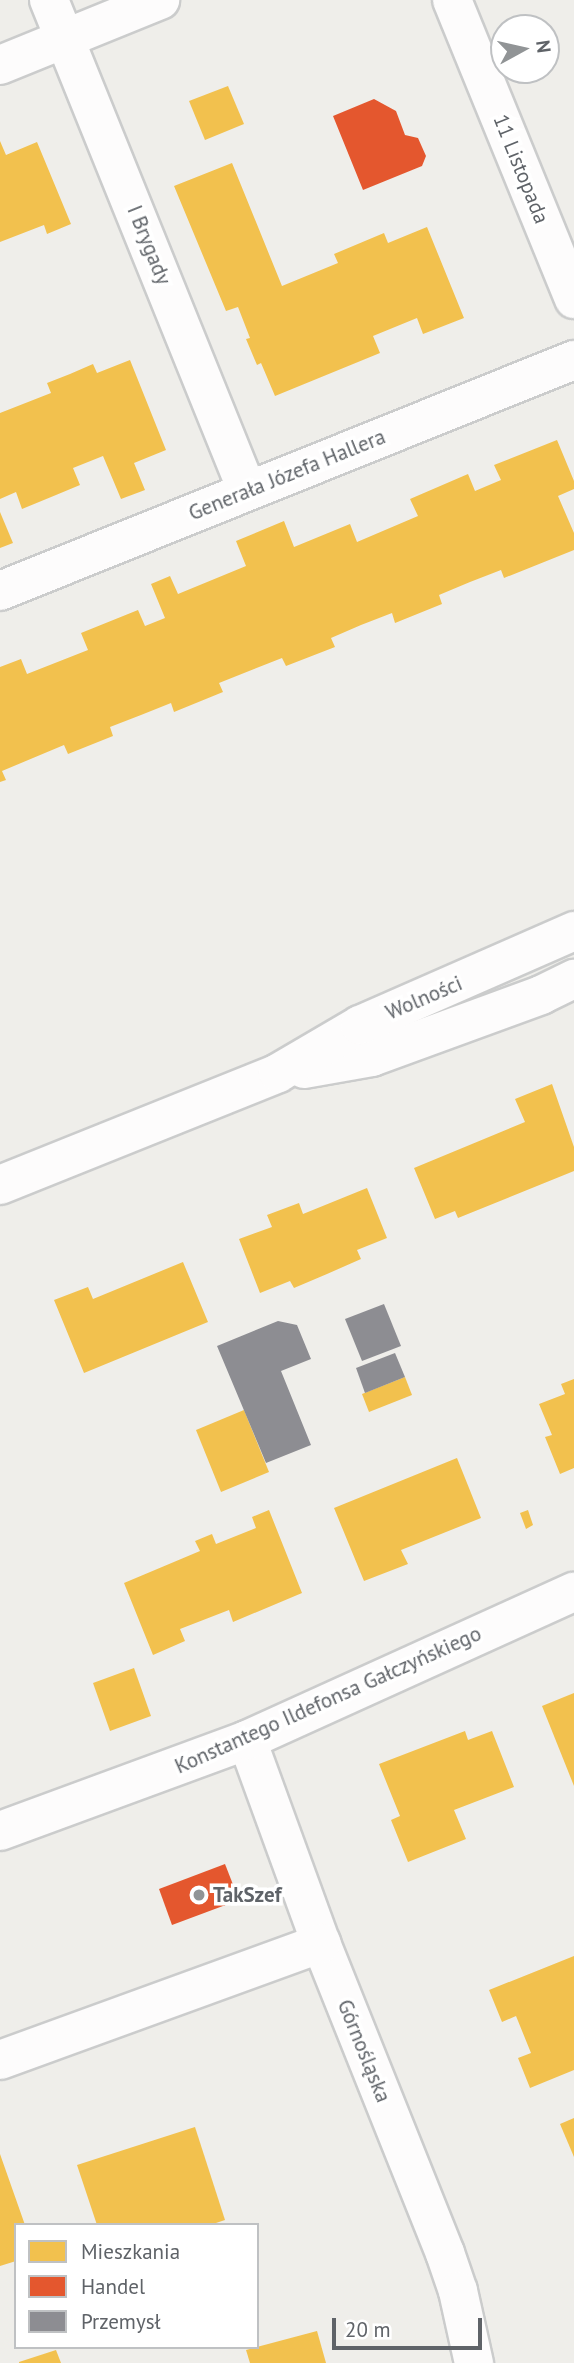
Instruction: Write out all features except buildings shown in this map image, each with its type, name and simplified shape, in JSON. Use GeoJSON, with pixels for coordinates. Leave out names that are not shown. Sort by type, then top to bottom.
{"type":"FeatureCollection","features":[{"type":"Feature","properties":{"kind":"street","name":"I Brygady"},"geometry":{"type":"LineString","coordinates":[[49,0],[247,490]]}},
{"type":"Feature","properties":{"kind":"street"},"geometry":{"type":"LineString","coordinates":[[0,65],[160,0]]}},
{"type":"Feature","properties":{"kind":"street","name":"11 Listopada"},"geometry":{"type":"LineString","coordinates":[[452,0],[574,299]]}},
{"type":"Feature","properties":{"kind":"street","name":"Generała Józefa Hallera"},"geometry":{"type":"LineString","coordinates":[[0,591],[574,360]]}},
{"type":"Feature","properties":{"kind":"street","name":"Wolności"},"geometry":{"type":"LineString","coordinates":[[0,1185],[278,1073],[360,1026],[574,931]]}},
{"type":"Feature","properties":{"kind":"street","name":"Wolności"},"geometry":{"type":"LineString","coordinates":[[278,1073],[372,1057],[541,995],[574,979]]}},
{"type":"Feature","properties":{"kind":"street","name":"Konstantego Ildefonsa Gałczyńskiego"},"geometry":{"type":"LineString","coordinates":[[0,1832],[247,1740],[574,1592]]}},
{"type":"Feature","properties":{"kind":"street","name":"Górnośląska"},"geometry":{"type":"LineString","coordinates":[[247,1740],[321,1943],[445,2253],[458,2291],[474,2363]]}},
{"type":"Feature","properties":{"kind":"street"},"geometry":{"type":"LineString","coordinates":[[0,2060],[321,1943]]}},
{"type":"Feature","properties":{"kind":"place","name":"TakSzef"},"geometry":{"type":"Point","coordinates":[199,1895]}}]}
